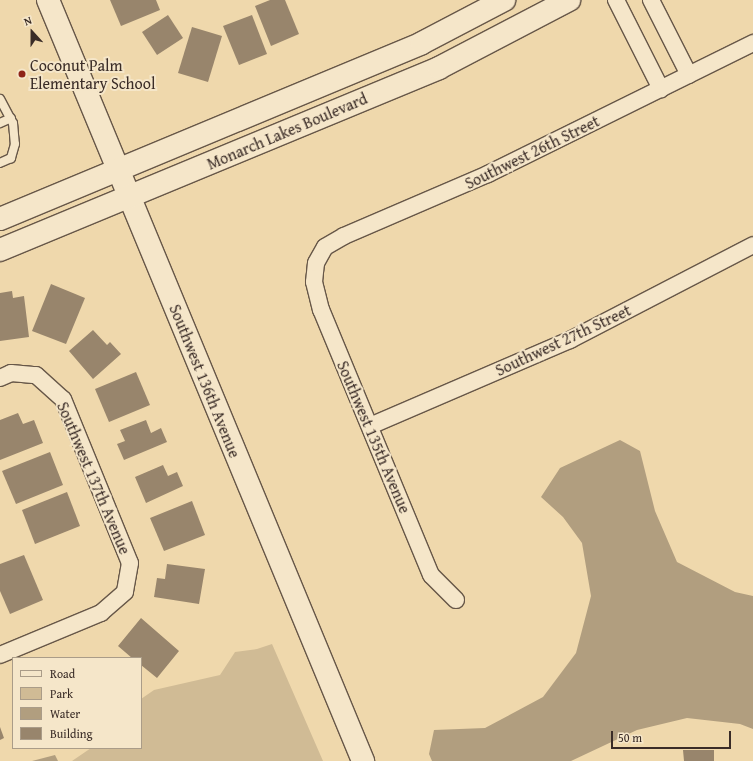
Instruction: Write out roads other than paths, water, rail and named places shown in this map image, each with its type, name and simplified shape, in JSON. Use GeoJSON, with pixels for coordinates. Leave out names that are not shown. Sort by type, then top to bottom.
{"type":"FeatureCollection","features":[{"type":"Feature","properties":{"kind":"street","name":"Southwest 136th Avenue"},"geometry":{"type":"LineString","coordinates":[[48,0],[363,761]]}},
{"type":"Feature","properties":{"kind":"street","name":"Monarch Lakes Boulevard"},"geometry":{"type":"LineString","coordinates":[[0,219],[422,43],[504,0]]}},
{"type":"Feature","properties":{"kind":"street","name":"Monarch Lakes Boulevard"},"geometry":{"type":"LineString","coordinates":[[0,250],[439,68],[569,0]]}},
{"type":"Feature","properties":{"kind":"street"},"geometry":{"type":"LineString","coordinates":[[616,0],[660,89]]}},
{"type":"Feature","properties":{"kind":"street"},"geometry":{"type":"LineString","coordinates":[[651,0],[690,75]]}},
{"type":"Feature","properties":{"kind":"street","name":"Southwest 26th Street"},"geometry":{"type":"LineString","coordinates":[[316,263],[325,247],[344,236],[488,174],[753,43]]}},
{"type":"Feature","properties":{"kind":"street","name":"Southwest 27th Street"},"geometry":{"type":"LineString","coordinates":[[370,426],[570,340],[753,245]]}},
{"type":"Feature","properties":{"kind":"street","name":"Southwest 135th Avenue"},"geometry":{"type":"LineString","coordinates":[[316,263],[314,282],[321,310],[431,575],[456,600]]}},
{"type":"Feature","properties":{"kind":"street","name":"Southwest 137th Avenue"},"geometry":{"type":"LineString","coordinates":[[0,378],[11,373],[36,375],[63,399],[130,563],[125,592],[101,613],[0,654]]}},
{"type":"Feature","properties":{"kind":"lane"},"geometry":{"type":"LineString","coordinates":[[0,99],[13,123],[15,144],[11,158],[0,163]]}},
{"type":"Feature","properties":{"kind":"lane"},"geometry":{"type":"LineString","coordinates":[[0,123],[11,118]]}},
{"type":"Feature","properties":{"kind":"water"},"geometry":{"type":"Polygon","coordinates":[[[620,440],[640,451],[655,511],[677,562],[735,592],[753,596],[753,729],[740,724],[687,718],[637,730],[571,761],[432,761],[429,754],[434,730],[485,728],[543,697],[576,653],[591,596],[582,543],[563,517],[541,497],[560,468],[620,440]]]}},
{"type":"Feature","properties":{"kind":"water"},"geometry":{"type":"Polygon","coordinates":[[[55,755],[58,761],[32,761],[55,755]]]}},
{"type":"Feature","properties":{"kind":"place","name":"Coconut Palm Elementary School"},"geometry":{"type":"Point","coordinates":[22,74]}}]}
